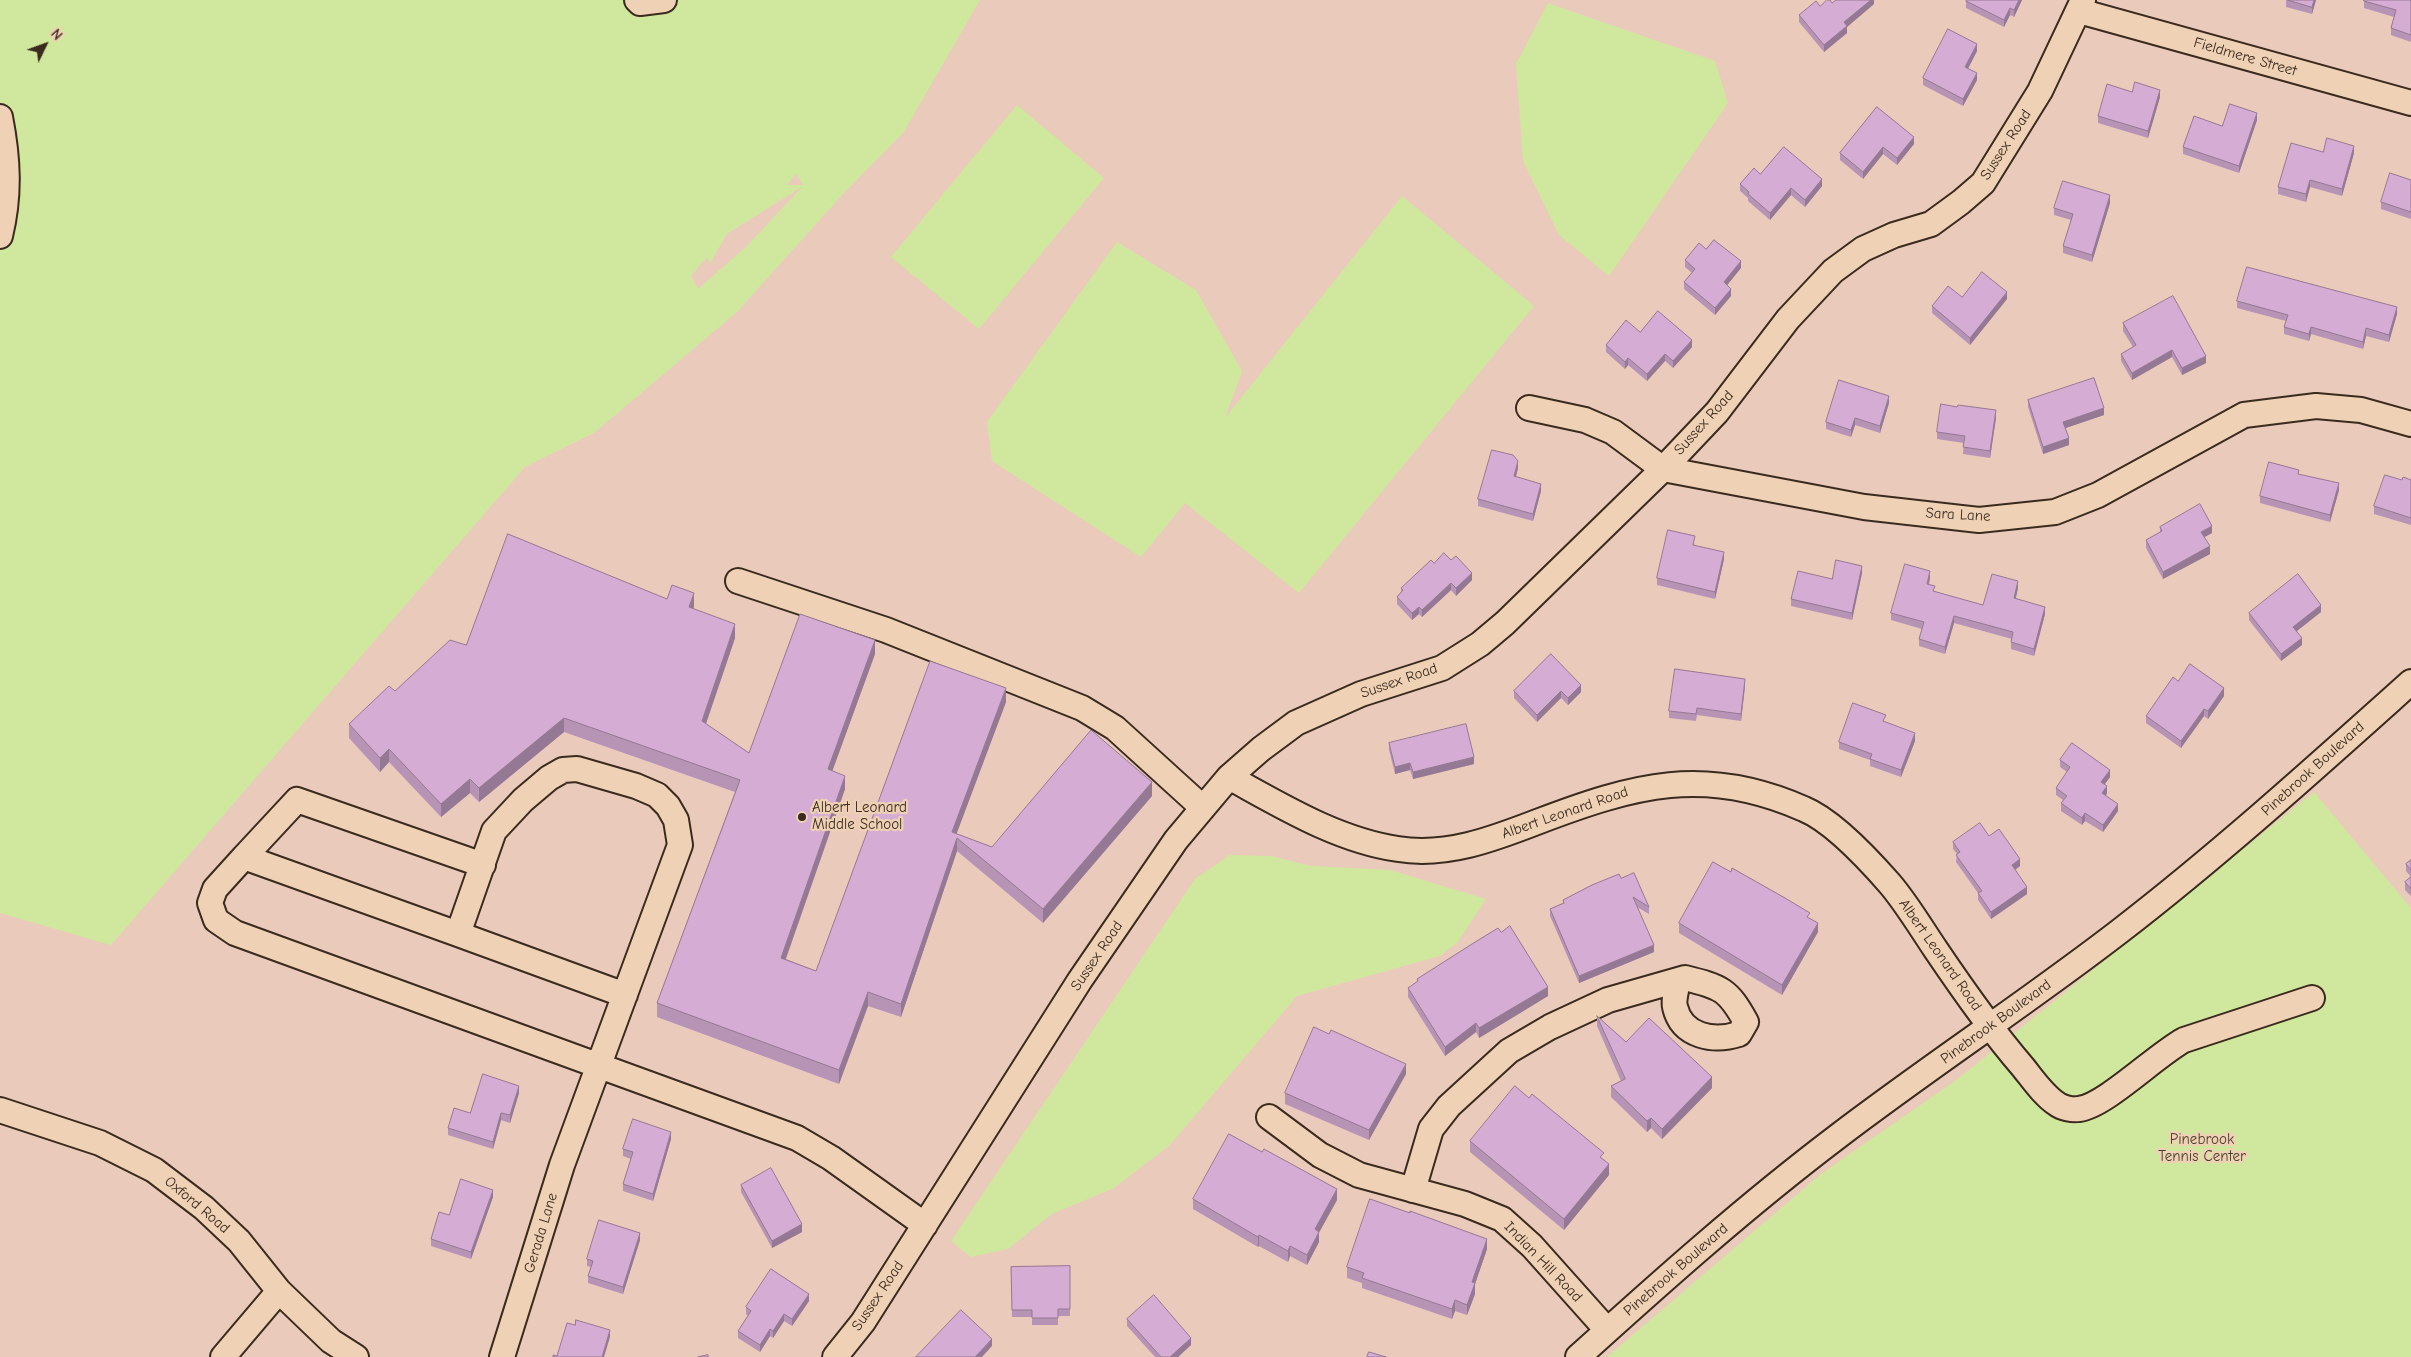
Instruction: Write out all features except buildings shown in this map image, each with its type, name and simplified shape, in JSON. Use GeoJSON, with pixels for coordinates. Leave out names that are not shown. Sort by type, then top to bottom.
{"type":"FeatureCollection","features":[{"type":"Feature","properties":{"kind":"street"},"geometry":{"type":"LineString","coordinates":[[637,0],[640,3],[664,0]]}},
{"type":"Feature","properties":{"kind":"street","name":"Fieldmere Street"},"geometry":{"type":"LineString","coordinates":[[2081,5],[2411,103]]}},
{"type":"Feature","properties":{"kind":"street","name":"Sussex Road"},"geometry":{"type":"LineString","coordinates":[[835,1357],[863,1322],[1080,980],[1176,840],[1229,777],[1261,749],[1296,723],[1361,694],[1442,668],[1480,644],[1505,623],[1663,469],[1717,412],[1788,319],[1833,271],[1863,249],[1894,235],[1931,224],[1961,202],[1982,183],[2040,91],[2081,5]]}},
{"type":"Feature","properties":{"kind":"street"},"geometry":{"type":"LineString","coordinates":[[0,117],[8,175],[7,209],[0,236]]}},
{"type":"Feature","properties":{"kind":"street","name":"Sara Lane"},"geometry":{"type":"LineString","coordinates":[[1529,408],[1585,420],[1613,432],[1663,469],[1864,507],[1979,520],[2055,512],[2089,499],[2244,415],[2316,406],[2361,410],[2411,424]]}},
{"type":"Feature","properties":{"kind":"street"},"geometry":{"type":"LineString","coordinates":[[738,581],[886,630],[1082,708],[1115,728],[1203,808]]}},
{"type":"Feature","properties":{"kind":"street","name":"Pinebrook Boulevard"},"geometry":{"type":"LineString","coordinates":[[1578,1357],[1695,1252],[1838,1136],[2088,956],[2201,866],[2264,813],[2411,682]]}},
{"type":"Feature","properties":{"kind":"street","name":"Gerada Lane"},"geometry":{"type":"LineString","coordinates":[[458,934],[494,832],[505,818],[549,778],[563,770],[577,769],[636,786],[657,795],[668,806],[676,820],[680,846],[562,1166],[502,1357]]}},
{"type":"Feature","properties":{"kind":"street","name":"Albert Leonard Road"},"geometry":{"type":"LineString","coordinates":[[1229,777],[1292,812],[1343,834],[1399,850],[1451,850],[1505,835],[1586,803],[1644,787],[1695,782],[1735,786],[1775,797],[1808,810],[1848,840],[1892,885],[1959,984],[1991,1026],[2048,1097],[2057,1105],[2068,1109],[2080,1109],[2092,1105],[2169,1048],[2184,1040],[2312,998]]}},
{"type":"Feature","properties":{"kind":"street"},"geometry":{"type":"LineString","coordinates":[[483,865],[297,800],[215,889],[210,903],[216,920],[234,933],[797,1138],[831,1158],[925,1225]]}},
{"type":"Feature","properties":{"kind":"street"},"geometry":{"type":"LineString","coordinates":[[244,857],[624,995]]}},
{"type":"Feature","properties":{"kind":"street"},"geometry":{"type":"LineString","coordinates":[[1413,1190],[1431,1129],[1449,1106],[1509,1051],[1550,1027],[1608,1000],[1678,980]]}},
{"type":"Feature","properties":{"kind":"street","name":"Oxford Road"},"geometry":{"type":"LineString","coordinates":[[0,1110],[100,1144],[154,1170],[204,1208],[239,1241],[279,1291],[331,1340],[356,1357]]}},
{"type":"Feature","properties":{"kind":"street","name":"Indian Hill Road"},"geometry":{"type":"LineString","coordinates":[[1269,1117],[1320,1155],[1359,1175],[1465,1204],[1502,1219],[1532,1246],[1607,1330]]}},
{"type":"Feature","properties":{"kind":"street"},"geometry":{"type":"LineString","coordinates":[[223,1357],[279,1291]]}},
{"type":"Feature","properties":{"kind":"green space"},"geometry":{"type":"Polygon","coordinates":[[[0,0],[980,0],[903,133],[843,194],[737,312],[594,433],[525,467],[111,945],[0,913],[0,0]],[[796,174],[787,185],[803,185],[796,174]],[[802,187],[727,234],[710,263],[707,257],[691,276],[698,289],[746,247],[802,187]]]}},
{"type":"Feature","properties":{"kind":"green space"},"geometry":{"type":"Polygon","coordinates":[[[1548,3],[1715,61],[1728,103],[1609,276],[1559,235],[1523,161],[1516,64],[1548,3]]]}},
{"type":"Feature","properties":{"kind":"green space"},"geometry":{"type":"Polygon","coordinates":[[[1017,105],[1104,178],[979,329],[891,257],[1017,105]]]}},
{"type":"Feature","properties":{"kind":"green space"},"geometry":{"type":"Polygon","coordinates":[[[1402,196],[1534,306],[1299,593],[1185,503],[1141,557],[992,461],[987,422],[1117,242],[1196,290],[1242,371],[1225,418],[1402,196]]]}},
{"type":"Feature","properties":{"kind":"green space","name":"Pinebrook Tennis Center"},"geometry":{"type":"Polygon","coordinates":[[[2314,792],[2411,908],[2411,1357],[1607,1357],[1821,1174],[1955,1081],[2314,792]]]}},
{"type":"Feature","properties":{"kind":"green space"},"geometry":{"type":"Polygon","coordinates":[[[1230,855],[1271,856],[1311,866],[1390,870],[1486,899],[1458,942],[1440,956],[1297,996],[1169,1146],[1114,1188],[1052,1214],[1008,1249],[971,1257],[951,1241],[1195,879],[1230,855]]]}},
{"type":"Feature","properties":{"kind":"place","name":"Albert Leonard Middle School"},"geometry":{"type":"Point","coordinates":[802,817]}}]}
